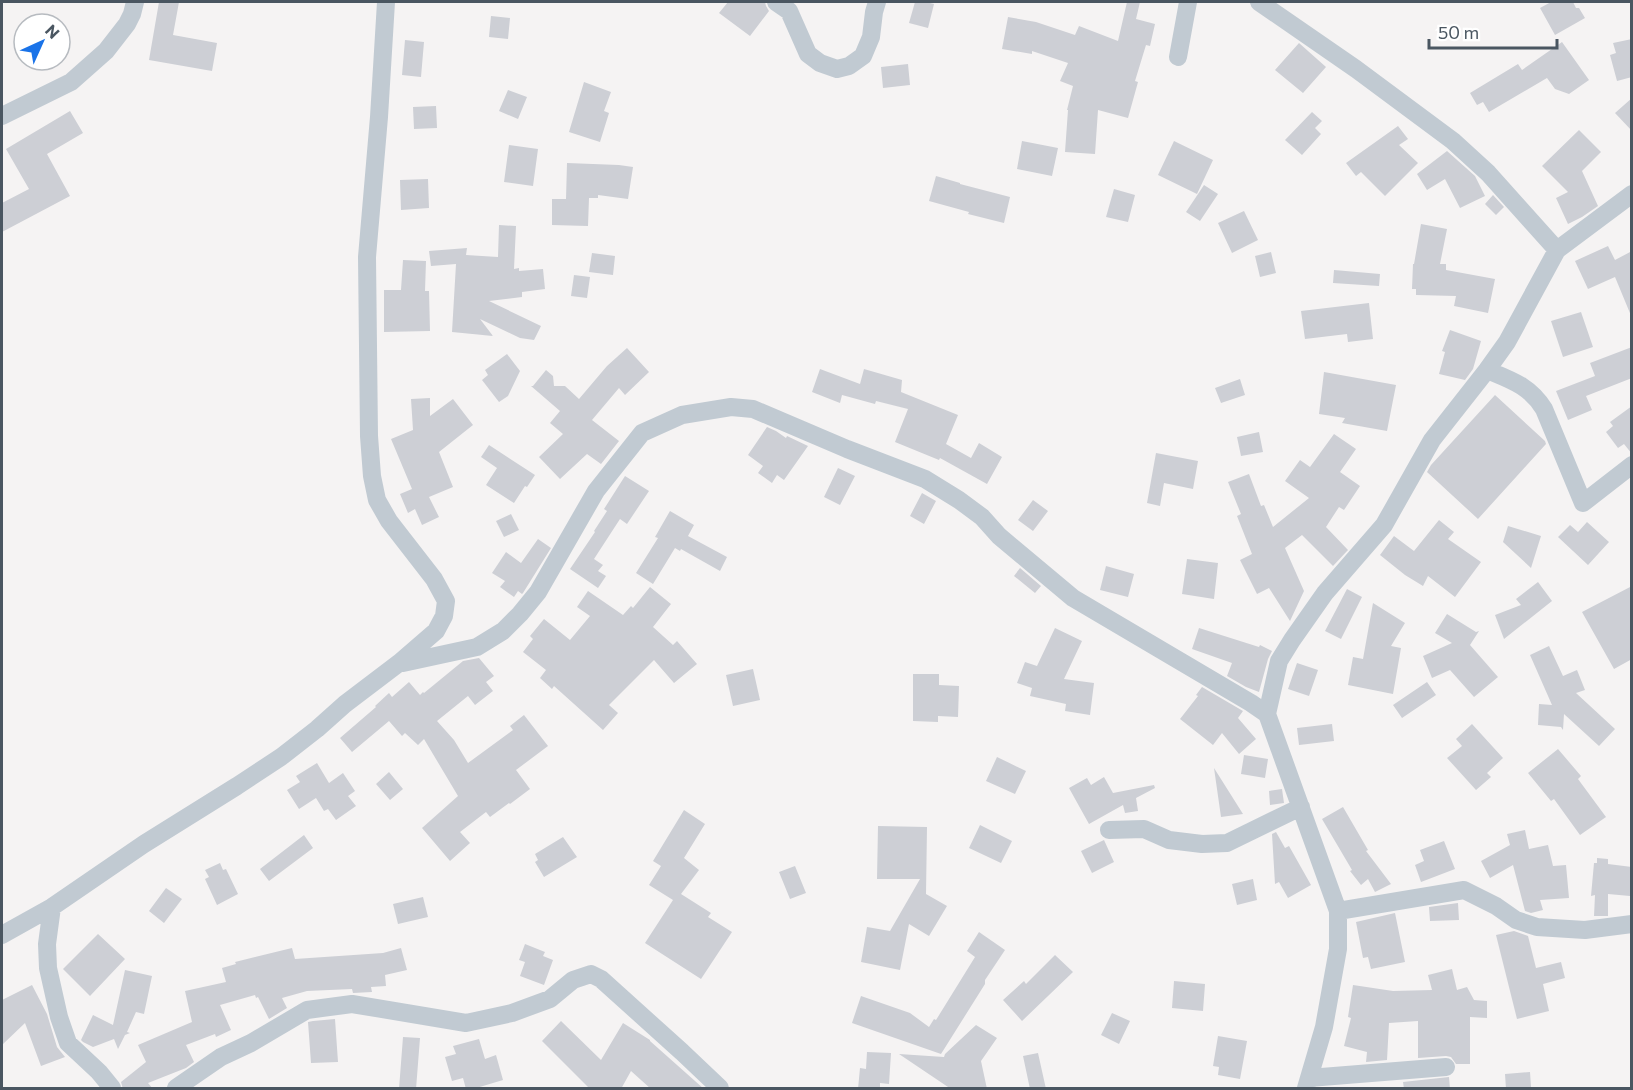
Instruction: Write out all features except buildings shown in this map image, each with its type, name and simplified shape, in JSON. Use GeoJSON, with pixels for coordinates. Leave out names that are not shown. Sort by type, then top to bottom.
{"type":"FeatureCollection","features":[{"type":"Feature","properties":{"kind":"street"},"geometry":{"type":"LineString","coordinates":[[2,116],[71,82],[106,51],[128,24],[135,2]]}},
{"type":"Feature","properties":{"kind":"street"},"geometry":{"type":"LineString","coordinates":[[2,935],[52,907],[144,844],[281,757],[436,631],[444,616],[446,601],[434,579],[389,521],[378,500],[372,476],[369,436],[367,257],[386,2]]}},
{"type":"Feature","properties":{"kind":"street"},"geometry":{"type":"LineString","coordinates":[[776,2],[789,11],[808,54],[820,63],[837,69],[849,66],[863,56],[871,37],[877,2]]}},
{"type":"Feature","properties":{"kind":"street"},"geometry":{"type":"LineString","coordinates":[[1178,57],[1188,2]]}},
{"type":"Feature","properties":{"kind":"street"},"geometry":{"type":"LineString","coordinates":[[1259,2],[1356,69],[1453,141],[1488,173],[1557,250]]}},
{"type":"Feature","properties":{"kind":"street"},"geometry":{"type":"LineString","coordinates":[[1446,1067],[1308,1083],[1324,1027],[1338,950],[1338,911],[1267,714],[1279,661],[1292,640],[1325,593],[1384,525],[1432,441],[1507,342],[1557,250],[1632,194]]}},
{"type":"Feature","properties":{"kind":"street"},"geometry":{"type":"LineString","coordinates":[[1488,370],[1521,385],[1536,397],[1544,409],[1583,503],[1632,465]]}},
{"type":"Feature","properties":{"kind":"street"},"geometry":{"type":"LineString","coordinates":[[399,663],[477,646],[503,631],[538,592],[596,492],[642,434],[682,415],[731,407],[753,409],[925,479],[982,517],[999,536],[1073,598],[1267,714]]}},
{"type":"Feature","properties":{"kind":"street"},"geometry":{"type":"LineString","coordinates":[[1109,830],[1144,829],[1169,840],[1202,844],[1227,843],[1301,807]]}},
{"type":"Feature","properties":{"kind":"street"},"geometry":{"type":"LineString","coordinates":[[1338,911],[1464,890],[1496,906],[1516,920],[1537,927],[1585,930],[1632,924]]}},
{"type":"Feature","properties":{"kind":"street"},"geometry":{"type":"LineString","coordinates":[[52,907],[47,944],[48,968],[59,1017],[68,1043],[99,1072],[112,1089]]}},
{"type":"Feature","properties":{"kind":"street"},"geometry":{"type":"LineString","coordinates":[[176,1089],[220,1057],[251,1043],[307,1010],[352,1004],[466,1023],[512,1012],[550,999],[573,980],[591,974],[601,979],[720,1089]]}}]}
